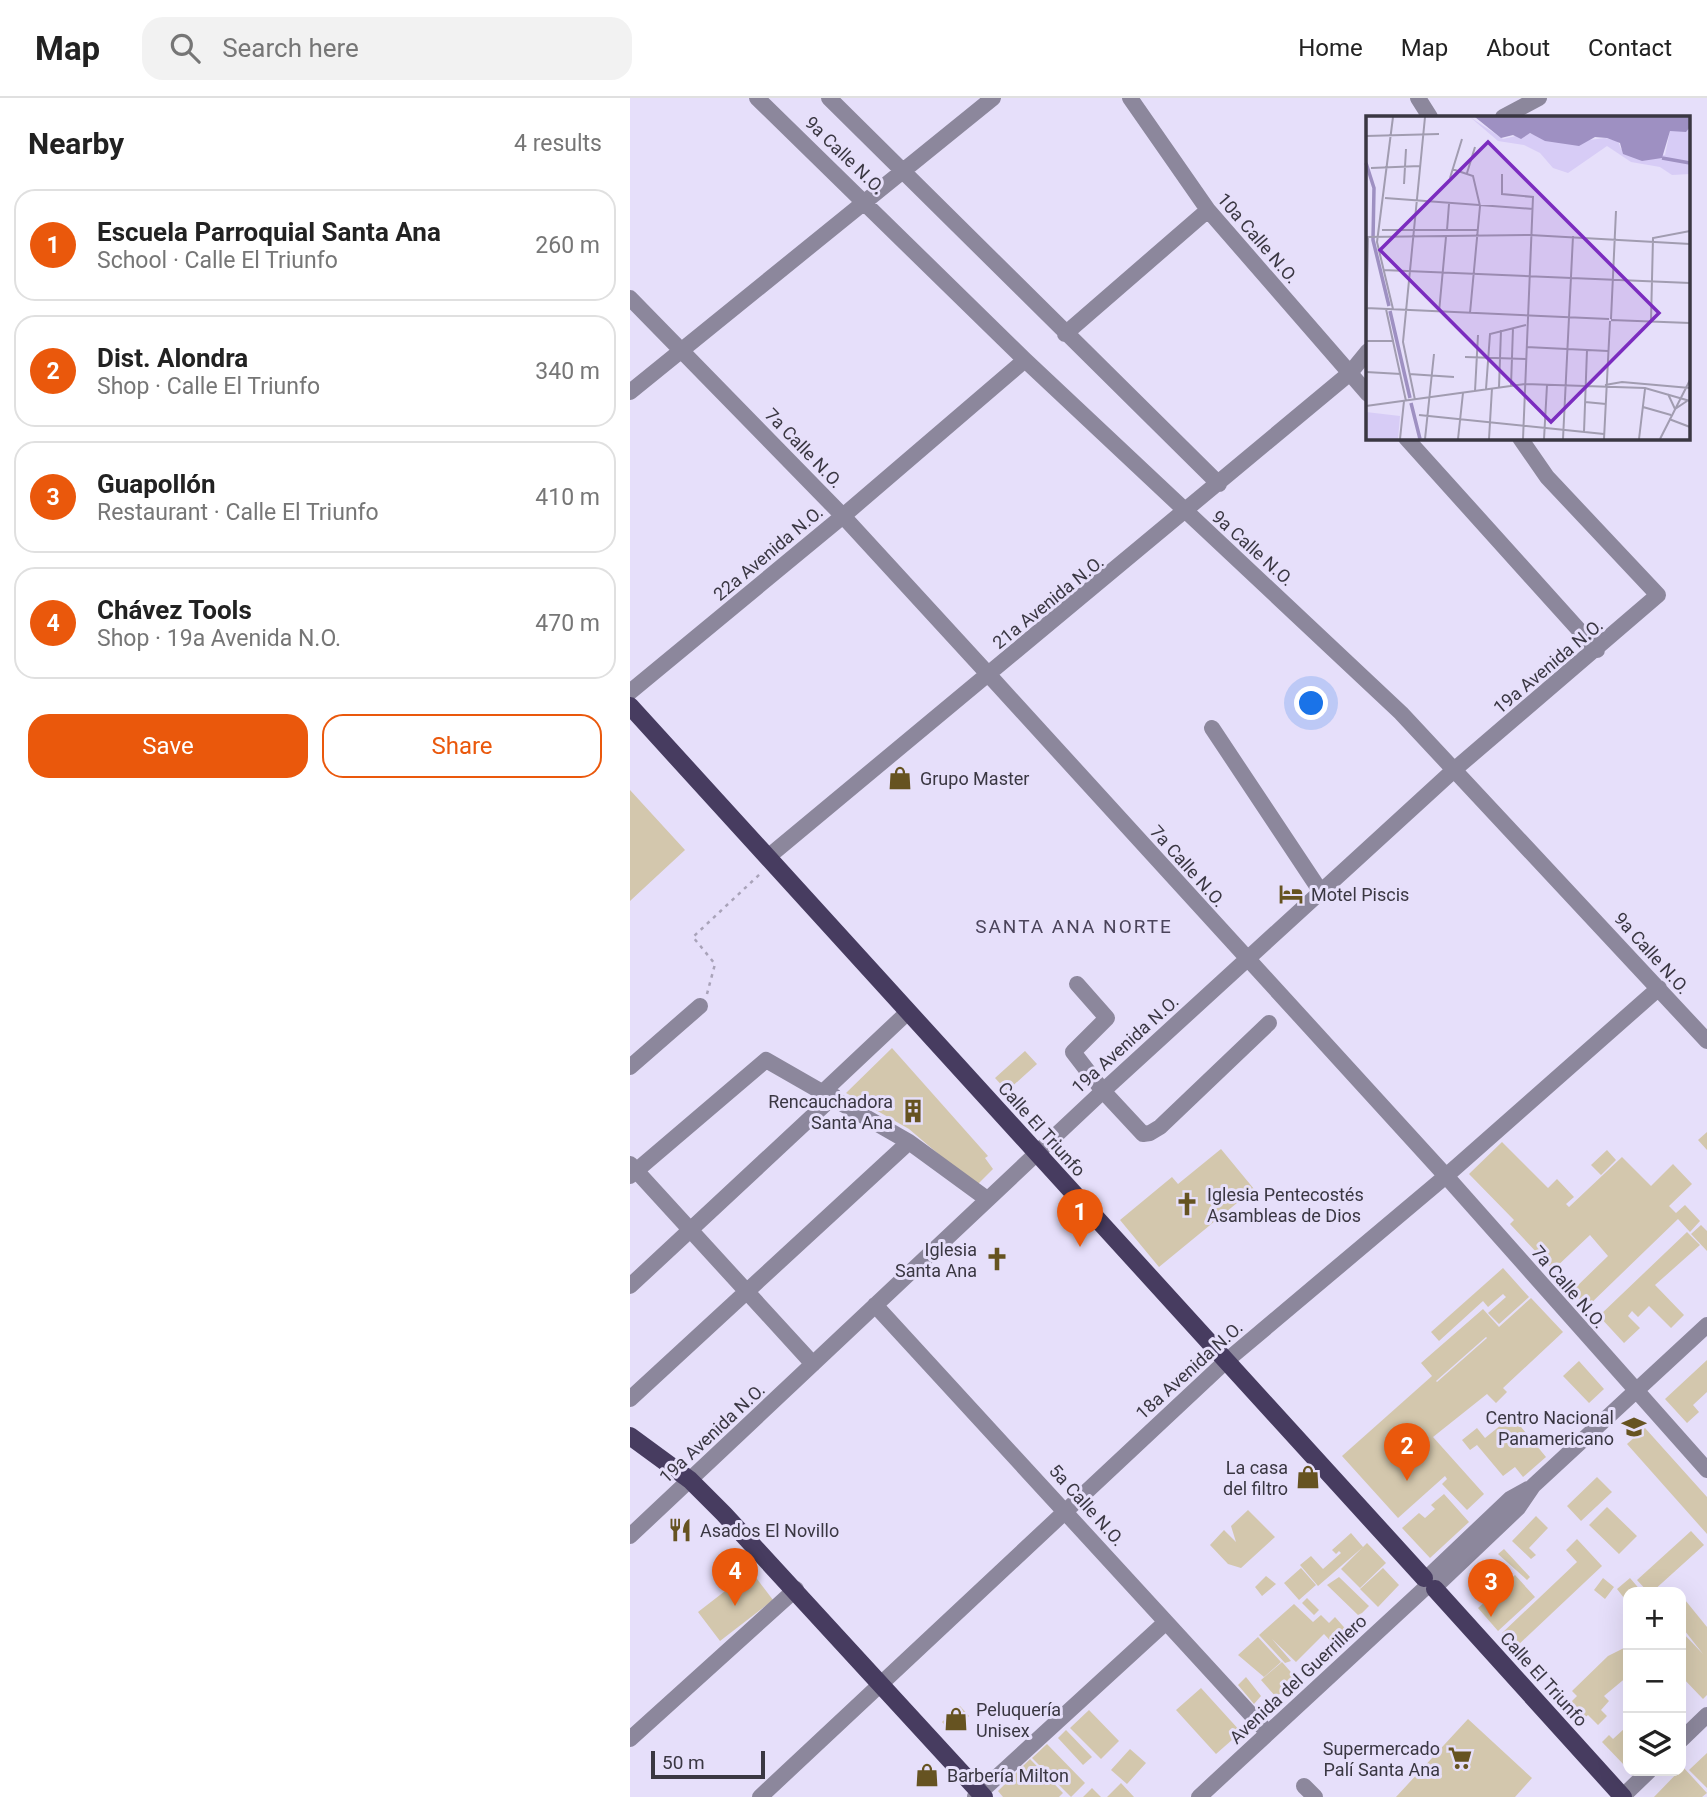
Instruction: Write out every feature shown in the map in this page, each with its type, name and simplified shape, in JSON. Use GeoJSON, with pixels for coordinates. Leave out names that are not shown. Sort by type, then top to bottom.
{"type":"FeatureCollection","features":[{"type":"Feature","properties":{"kind":"main road","name":"Calle El Triunfo"},"geometry":{"type":"LineString","coordinates":[[630,706],[1622,1797]]}},
{"type":"Feature","properties":{"kind":"main road"},"geometry":{"type":"LineString","coordinates":[[630,1436],[690,1480],[796,1589],[980,1796]]}},
{"type":"Feature","properties":{"kind":"street","name":"9a Calle N.O."},"geometry":{"type":"LineString","coordinates":[[757,98],[1025,360],[1401,713],[1707,1041]]}},
{"type":"Feature","properties":{"kind":"street"},"geometry":{"type":"LineString","coordinates":[[829,98],[1219,484]]}},
{"type":"Feature","properties":{"kind":"street"},"geometry":{"type":"LineString","coordinates":[[630,393],[993,98]]}},
{"type":"Feature","properties":{"kind":"street","name":"10a Calle N.O."},"geometry":{"type":"LineString","coordinates":[[1130,98],[1208,210],[1366,393]]}},
{"type":"Feature","properties":{"kind":"street"},"geometry":{"type":"LineString","coordinates":[[1418,98],[1429,116]]}},
{"type":"Feature","properties":{"kind":"street"},"geometry":{"type":"LineString","coordinates":[[1505,116],[1539,98]]}},
{"type":"Feature","properties":{"kind":"street"},"geometry":{"type":"LineString","coordinates":[[1065,334],[1208,210]]}},
{"type":"Feature","properties":{"kind":"street","name":"7a Calle N.O."},"geometry":{"type":"LineString","coordinates":[[630,298],[843,516],[1446,1176],[1707,1470]]}},
{"type":"Feature","properties":{"kind":"street","name":"21a Avenida N.O."},"geometry":{"type":"LineString","coordinates":[[770,860],[1186,513],[1350,373],[1366,352]]}},
{"type":"Feature","properties":{"kind":"street","name":"22a Avenida N.O."},"geometry":{"type":"LineString","coordinates":[[630,692],[843,516],[1025,360]]}},
{"type":"Feature","properties":{"kind":"street"},"geometry":{"type":"LineString","coordinates":[[1407,439],[1597,650]]}},
{"type":"Feature","properties":{"kind":"street","name":"19a Avenida N.O."},"geometry":{"type":"LineString","coordinates":[[630,1536],[1036,1153],[1247,959],[1455,769],[1597,650],[1658,594],[1547,477],[1521,439]]}},
{"type":"Feature","properties":{"kind":"street"},"geometry":{"type":"LineString","coordinates":[[1212,728],[1321,892]]}},
{"type":"Feature","properties":{"kind":"street"},"geometry":{"type":"LineString","coordinates":[[1077,984],[1107,1018],[1073,1052],[1103,1091],[1143,1134],[1150,1133],[1269,1023]]}},
{"type":"Feature","properties":{"kind":"street","name":"18a Avenida N.O."},"geometry":{"type":"LineString","coordinates":[[761,1797],[1225,1362],[1446,1176],[1659,988]]}},
{"type":"Feature","properties":{"kind":"street"},"geometry":{"type":"LineString","coordinates":[[630,1068],[700,1006]]}},
{"type":"Feature","properties":{"kind":"street"},"geometry":{"type":"LineString","coordinates":[[630,1286],[829,1093],[908,1012]]}},
{"type":"Feature","properties":{"kind":"street"},"geometry":{"type":"LineString","coordinates":[[813,1364],[748,1290],[632,1170],[766,1060],[829,1093],[909,1142],[987,1199]]}},
{"type":"Feature","properties":{"kind":"street"},"geometry":{"type":"LineString","coordinates":[[630,1399],[909,1142]]}},
{"type":"Feature","properties":{"kind":"street","name":"5a Calle N.O."},"geometry":{"type":"LineString","coordinates":[[875,1305],[1268,1733]]}},
{"type":"Feature","properties":{"kind":"street","name":"Avenida del Guerrillero"},"geometry":{"type":"LineString","coordinates":[[1199,1797],[1430,1584],[1518,1508],[1533,1486],[1707,1325]]}},
{"type":"Feature","properties":{"kind":"street"},"geometry":{"type":"LineString","coordinates":[[630,1739],[796,1589]]}},
{"type":"Feature","properties":{"kind":"street"},"geometry":{"type":"LineString","coordinates":[[980,1796],[1166,1622]]}},
{"type":"Feature","properties":{"kind":"street"},"geometry":{"type":"LineString","coordinates":[[1686,1735],[1707,1715]]}},
{"type":"Feature","properties":{"kind":"street"},"geometry":{"type":"LineString","coordinates":[[1622,1797],[1644,1776]]}},
{"type":"Feature","properties":{"kind":"path"},"geometry":{"type":"LineString","coordinates":[[700,1006],[709,989],[715,964],[693,937],[770,860]]}},
{"type":"Feature","properties":{"kind":"building"},"geometry":{"type":"Polygon","coordinates":[[[630,790],[685,850],[630,901],[630,790]]]}},
{"type":"Feature","properties":{"kind":"building","name":"Rencauchadora Santa Ana"},"geometry":{"type":"Polygon","coordinates":[[[892,1048],[988,1156],[985,1158],[993,1169],[976,1186],[909,1129],[846,1093],[892,1048]]]}},
{"type":"Feature","properties":{"kind":"building"},"geometry":{"type":"Polygon","coordinates":[[[1025,1051],[1037,1064],[1007,1091],[995,1078],[1025,1051]]]}},
{"type":"Feature","properties":{"kind":"building"},"geometry":{"type":"Polygon","coordinates":[[[1707,1132],[1707,1150],[1698,1140],[1707,1132]]]}},
{"type":"Feature","properties":{"kind":"building"},"geometry":{"type":"Polygon","coordinates":[[[1502,1142],[1548,1188],[1557,1179],[1574,1197],[1566,1204],[1569,1207],[1622,1157],[1651,1186],[1673,1164],[1692,1184],[1669,1206],[1676,1213],[1685,1205],[1700,1221],[1690,1232],[1678,1219],[1587,1307],[1572,1291],[1608,1256],[1590,1235],[1553,1270],[1510,1224],[1514,1220],[1469,1174],[1502,1142]]]}},
{"type":"Feature","properties":{"kind":"building","name":"Iglesia Pentecostés Asambleas de Dios"},"geometry":{"type":"Polygon","coordinates":[[[1221,1149],[1254,1189],[1159,1267],[1120,1220],[1172,1177],[1178,1184],[1221,1149]]]}},
{"type":"Feature","properties":{"kind":"building"},"geometry":{"type":"Polygon","coordinates":[[[1607,1150],[1616,1160],[1601,1175],[1591,1165],[1607,1150]]]}},
{"type":"Feature","properties":{"kind":"building"},"geometry":{"type":"Polygon","coordinates":[[[1701,1225],[1707,1231],[1707,1251],[1691,1234],[1701,1225]]]}},
{"type":"Feature","properties":{"kind":"building"},"geometry":{"type":"Polygon","coordinates":[[[1687,1232],[1700,1245],[1655,1285],[1684,1315],[1671,1328],[1649,1306],[1638,1317],[1632,1311],[1628,1316],[1640,1328],[1624,1343],[1599,1316],[1687,1232]]]}},
{"type":"Feature","properties":{"kind":"building"},"geometry":{"type":"Polygon","coordinates":[[[1503,1268],[1529,1297],[1499,1324],[1488,1313],[1506,1297],[1503,1294],[1488,1307],[1483,1301],[1439,1341],[1431,1332],[1503,1268]]]}},
{"type":"Feature","properties":{"kind":"building"},"geometry":{"type":"Polygon","coordinates":[[[1531,1298],[1563,1332],[1503,1388],[1507,1392],[1496,1403],[1487,1394],[1433,1437],[1484,1494],[1467,1510],[1442,1484],[1447,1479],[1445,1476],[1398,1518],[1342,1456],[1432,1376],[1421,1363],[1483,1309],[1499,1327],[1531,1298]],[[1486,1337],[1436,1381],[1437,1382],[1486,1337]]]}},
{"type":"Feature","properties":{"kind":"building"},"geometry":{"type":"Polygon","coordinates":[[[1707,1360],[1707,1392],[1693,1405],[1699,1412],[1687,1423],[1665,1399],[1707,1360]]]}},
{"type":"Feature","properties":{"kind":"building"},"geometry":{"type":"Polygon","coordinates":[[[1579,1361],[1604,1389],[1589,1403],[1563,1376],[1579,1361]]]}},
{"type":"Feature","properties":{"kind":"building"},"geometry":{"type":"Polygon","coordinates":[[[1512,1416],[1546,1457],[1523,1477],[1515,1467],[1503,1476],[1477,1445],[1470,1450],[1462,1440],[1477,1428],[1485,1438],[1512,1416]]]}},
{"type":"Feature","properties":{"kind":"building"},"geometry":{"type":"Polygon","coordinates":[[[1645,1428],[1707,1497],[1707,1534],[1627,1444],[1645,1428]]]}},
{"type":"Feature","properties":{"kind":"building"},"geometry":{"type":"Polygon","coordinates":[[[1597,1477],[1612,1492],[1581,1521],[1567,1506],[1597,1477]]]}},
{"type":"Feature","properties":{"kind":"building"},"geometry":{"type":"Polygon","coordinates":[[[1444,1494],[1469,1522],[1430,1558],[1402,1528],[1419,1513],[1425,1518],[1435,1509],[1431,1505],[1444,1494]]]}},
{"type":"Feature","properties":{"kind":"building"},"geometry":{"type":"Polygon","coordinates":[[[1607,1507],[1637,1536],[1619,1554],[1589,1525],[1607,1507]]]}},
{"type":"Feature","properties":{"kind":"building"},"geometry":{"type":"Polygon","coordinates":[[[1248,1510],[1275,1537],[1241,1568],[1228,1564],[1210,1545],[1224,1530],[1236,1542],[1231,1526],[1248,1510]]]}},
{"type":"Feature","properties":{"kind":"building"},"geometry":{"type":"Polygon","coordinates":[[[1536,1516],[1548,1528],[1529,1548],[1536,1555],[1531,1559],[1512,1541],[1536,1516]]]}},
{"type":"Feature","properties":{"kind":"building"},"geometry":{"type":"Polygon","coordinates":[[[1691,1531],[1704,1545],[1658,1587],[1643,1587],[1637,1580],[1691,1531]]]}},
{"type":"Feature","properties":{"kind":"building"},"geometry":{"type":"Polygon","coordinates":[[[1351,1533],[1363,1547],[1318,1586],[1300,1565],[1311,1556],[1323,1569],[1341,1553],[1339,1551],[1336,1554],[1332,1550],[1351,1533]]]}},
{"type":"Feature","properties":{"kind":"building"},"geometry":{"type":"Polygon","coordinates":[[[1577,1539],[1602,1566],[1516,1647],[1502,1633],[1577,1562],[1566,1550],[1577,1539]]]}},
{"type":"Feature","properties":{"kind":"building"},"geometry":{"type":"Polygon","coordinates":[[[1367,1543],[1386,1563],[1360,1588],[1341,1569],[1367,1543]]]}},
{"type":"Feature","properties":{"kind":"building"},"geometry":{"type":"Polygon","coordinates":[[[1504,1549],[1530,1577],[1527,1580],[1498,1554],[1504,1549]]]}},
{"type":"Feature","properties":{"kind":"building"},"geometry":{"type":"Polygon","coordinates":[[[1301,1568],[1316,1585],[1299,1600],[1284,1583],[1301,1568]]]}},
{"type":"Feature","properties":{"kind":"building"},"geometry":{"type":"Polygon","coordinates":[[[1383,1568],[1399,1585],[1378,1607],[1360,1589],[1383,1568]]]}},
{"type":"Feature","properties":{"kind":"building"},"geometry":{"type":"Polygon","coordinates":[[[751,1571],[773,1600],[720,1641],[698,1612],[751,1571]]]}},
{"type":"Feature","properties":{"kind":"building"},"geometry":{"type":"Polygon","coordinates":[[[1515,1575],[1535,1597],[1498,1631],[1478,1608],[1515,1575]]]}},
{"type":"Feature","properties":{"kind":"building"},"geometry":{"type":"Polygon","coordinates":[[[1266,1576],[1276,1584],[1262,1596],[1255,1587],[1266,1576]]]}},
{"type":"Feature","properties":{"kind":"building"},"geometry":{"type":"Polygon","coordinates":[[[1339,1577],[1369,1606],[1362,1613],[1358,1615],[1327,1585],[1339,1577]]]}},
{"type":"Feature","properties":{"kind":"building"},"geometry":{"type":"Polygon","coordinates":[[[1603,1578],[1614,1587],[1605,1599],[1594,1590],[1603,1578]]]}},
{"type":"Feature","properties":{"kind":"building"},"geometry":{"type":"Polygon","coordinates":[[[1630,1578],[1638,1587],[1623,1587],[1623,1597],[1617,1589],[1630,1578]]]}},
{"type":"Feature","properties":{"kind":"building"},"geometry":{"type":"Polygon","coordinates":[[[1307,1598],[1319,1610],[1314,1615],[1302,1603],[1307,1598]]]}},
{"type":"Feature","properties":{"kind":"building"},"geometry":{"type":"Polygon","coordinates":[[[1686,1601],[1707,1627],[1707,1695],[1703,1699],[1686,1681],[1686,1636],[1703,1654],[1686,1632],[1686,1601]]]}},
{"type":"Feature","properties":{"kind":"building"},"geometry":{"type":"Polygon","coordinates":[[[1294,1604],[1313,1622],[1321,1615],[1329,1623],[1335,1617],[1350,1634],[1336,1647],[1324,1634],[1296,1662],[1272,1639],[1291,1661],[1285,1663],[1259,1635],[1294,1604]]]}},
{"type":"Feature","properties":{"kind":"building"},"geometry":{"type":"Polygon","coordinates":[[[1258,1637],[1281,1662],[1264,1677],[1238,1655],[1258,1637]]]}},
{"type":"Feature","properties":{"kind":"building"},"geometry":{"type":"Polygon","coordinates":[[[1623,1648],[1623,1680],[1604,1696],[1609,1701],[1601,1710],[1607,1716],[1598,1725],[1588,1715],[1583,1719],[1569,1704],[1577,1696],[1572,1691],[1608,1656],[1623,1648]]]}},
{"type":"Feature","properties":{"kind":"building"},"geometry":{"type":"Polygon","coordinates":[[[1282,1662],[1297,1679],[1276,1697],[1261,1680],[1282,1662]]]}},
{"type":"Feature","properties":{"kind":"building"},"geometry":{"type":"Polygon","coordinates":[[[1246,1677],[1261,1696],[1254,1704],[1238,1685],[1246,1677]]]}},
{"type":"Feature","properties":{"kind":"building"},"geometry":{"type":"Polygon","coordinates":[[[1201,1688],[1241,1732],[1216,1754],[1176,1710],[1201,1688]]]}},
{"type":"Feature","properties":{"kind":"building","name":"Peluquería Unisex"},"geometry":{"type":"Polygon","coordinates":[[[960,1706],[969,1716],[951,1732],[942,1722],[960,1706]]]}},
{"type":"Feature","properties":{"kind":"building"},"geometry":{"type":"Polygon","coordinates":[[[1089,1710],[1119,1741],[1101,1759],[1070,1728],[1089,1710]]]}},
{"type":"Feature","properties":{"kind":"building","name":"Supermercado Palí Santa Ana"},"geometry":{"type":"Polygon","coordinates":[[[1468,1719],[1532,1778],[1515,1797],[1396,1797],[1468,1719]]]}},
{"type":"Feature","properties":{"kind":"building"},"geometry":{"type":"Polygon","coordinates":[[[1066,1730],[1092,1757],[1083,1765],[1058,1738],[1066,1730]]]}},
{"type":"Feature","properties":{"kind":"building"},"geometry":{"type":"Polygon","coordinates":[[[1623,1730],[1623,1764],[1602,1742],[1609,1735],[1613,1739],[1623,1730]]]}},
{"type":"Feature","properties":{"kind":"building"},"geometry":{"type":"Polygon","coordinates":[[[1047,1744],[1085,1783],[1071,1797],[1032,1758],[1047,1744]]]}},
{"type":"Feature","properties":{"kind":"building"},"geometry":{"type":"Polygon","coordinates":[[[1130,1749],[1146,1763],[1127,1784],[1111,1770],[1130,1749]]]}},
{"type":"Feature","properties":{"kind":"building"},"geometry":{"type":"Polygon","coordinates":[[[1707,1753],[1707,1788],[1689,1770],[1707,1753]]]}},
{"type":"Feature","properties":{"kind":"building"},"geometry":{"type":"Polygon","coordinates":[[[1030,1759],[1063,1793],[1059,1797],[1003,1797],[998,1791],[1030,1759]]]}},
{"type":"Feature","properties":{"kind":"building","name":"Barbería Milton"},"geometry":{"type":"Polygon","coordinates":[[[930,1765],[937,1772],[924,1784],[917,1777],[930,1765]]]}},
{"type":"Feature","properties":{"kind":"building"},"geometry":{"type":"Polygon","coordinates":[[[1686,1770],[1707,1793],[1702,1797],[1654,1797],[1674,1776],[1686,1776],[1686,1770]]]}},
{"type":"Feature","properties":{"kind":"building"},"geometry":{"type":"Polygon","coordinates":[[[1121,1783],[1134,1797],[1107,1797],[1121,1783]]]}},
{"type":"Feature","properties":{"kind":"building"},"geometry":{"type":"Polygon","coordinates":[[[1092,1788],[1101,1797],[1083,1797],[1092,1788]]]}},
{"type":"Feature","properties":{"kind":"place","name":"Grupo Master"},"geometry":{"type":"Point","coordinates":[900,778]}},
{"type":"Feature","properties":{"kind":"place","name":"Motel Piscis"},"geometry":{"type":"Point","coordinates":[1291,894]}},
{"type":"Feature","properties":{"kind":"place","name":"Rencauchadora Santa Ana"},"geometry":{"type":"Point","coordinates":[913,1111]}},
{"type":"Feature","properties":{"kind":"place","name":"Iglesia Pentecostés Asambleas de Dios"},"geometry":{"type":"Point","coordinates":[1187,1204]}},
{"type":"Feature","properties":{"kind":"place","name":"Escuela Parroquial Santa Ana"},"geometry":{"type":"Point","coordinates":[1080,1247]}},
{"type":"Feature","properties":{"kind":"place","name":"Iglesia Santa Ana"},"geometry":{"type":"Point","coordinates":[997,1259]}},
{"type":"Feature","properties":{"kind":"place","name":"Centro Nacional Panamericano"},"geometry":{"type":"Point","coordinates":[1634,1427]}},
{"type":"Feature","properties":{"kind":"place","name":"La casa del filtro"},"geometry":{"type":"Point","coordinates":[1308,1477]}},
{"type":"Feature","properties":{"kind":"place","name":"Dist. Alondra"},"geometry":{"type":"Point","coordinates":[1407,1481]}},
{"type":"Feature","properties":{"kind":"place","name":"Asados El Novillo"},"geometry":{"type":"Point","coordinates":[680,1530]}},
{"type":"Feature","properties":{"kind":"place","name":"Chávez Tools"},"geometry":{"type":"Point","coordinates":[735,1606]}},
{"type":"Feature","properties":{"kind":"place","name":"Guapollón"},"geometry":{"type":"Point","coordinates":[1491,1617]}},
{"type":"Feature","properties":{"kind":"place","name":"Peluquería Unisex"},"geometry":{"type":"Point","coordinates":[956,1719]}},
{"type":"Feature","properties":{"kind":"place","name":"Supermercado Palí Santa Ana"},"geometry":{"type":"Point","coordinates":[1460,1758]}},
{"type":"Feature","properties":{"kind":"place","name":"Barbería Milton"},"geometry":{"type":"Point","coordinates":[927,1775]}},
{"type":"Feature","properties":{"kind":"district","name":"SANTA ANA NORTE"},"geometry":{"type":"Point","coordinates":[1074,926]}}]}
